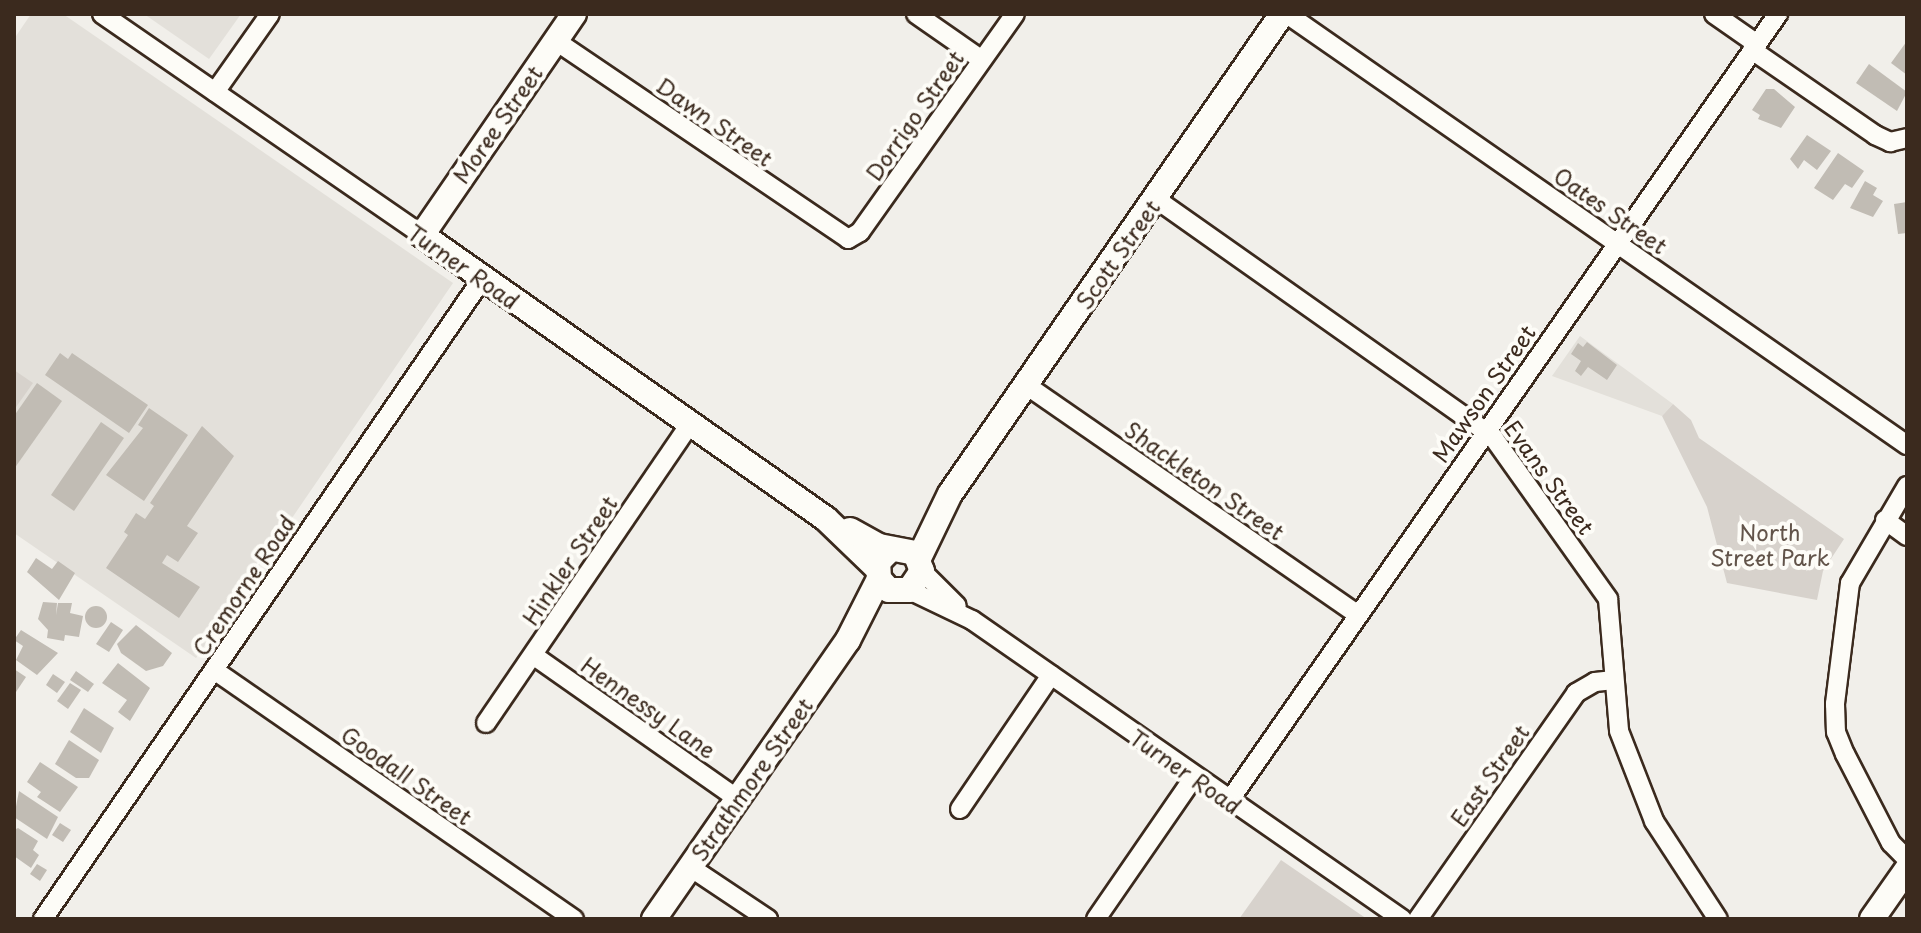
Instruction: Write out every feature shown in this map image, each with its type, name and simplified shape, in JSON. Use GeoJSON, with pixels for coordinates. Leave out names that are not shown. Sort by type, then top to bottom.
{"type":"FeatureCollection","features":[{"type":"Feature","properties":{"kind":"street","name":"Turner Road"},"geometry":{"type":"LineString","coordinates":[[102,14],[1402,919]]}},
{"type":"Feature","properties":{"kind":"street"},"geometry":{"type":"LineString","coordinates":[[215,92],[270,14]]}},
{"type":"Feature","properties":{"kind":"street","name":"Moree Street"},"geometry":{"type":"LineString","coordinates":[[422,235],[574,14]]}},
{"type":"Feature","properties":{"kind":"street"},"geometry":{"type":"LineString","coordinates":[[916,14],[982,60]]}},
{"type":"Feature","properties":{"kind":"street","name":"Dorrigo Street"},"geometry":{"type":"LineString","coordinates":[[848,239],[860,232],[1015,14]]}},
{"type":"Feature","properties":{"kind":"street","name":"Scott Street"},"geometry":{"type":"LineString","coordinates":[[900,569],[1285,14]]}},
{"type":"Feature","properties":{"kind":"street","name":"Oates Street"},"geometry":{"type":"LineString","coordinates":[[1285,14],[1907,445]]}},
{"type":"Feature","properties":{"kind":"street"},"geometry":{"type":"LineString","coordinates":[[1714,14],[1875,135],[1901,145]]}},
{"type":"Feature","properties":{"kind":"street","name":"Mawson Street"},"geometry":{"type":"LineString","coordinates":[[1229,801],[1778,14]]}},
{"type":"Feature","properties":{"kind":"street","name":"Dawn Street"},"geometry":{"type":"LineString","coordinates":[[556,41],[848,239]]}},
{"type":"Feature","properties":{"kind":"street","name":"Evans Street"},"geometry":{"type":"LineString","coordinates":[[1156,199],[1486,430],[1608,599],[1619,731],[1654,821],[1718,919]]}},
{"type":"Feature","properties":{"kind":"street","name":"Cremorne Road"},"geometry":{"type":"LineString","coordinates":[[43,919],[482,279]]}},
{"type":"Feature","properties":{"kind":"street","name":"Shackleton Street"},"geometry":{"type":"LineString","coordinates":[[1026,385],[1357,614]]}},
{"type":"Feature","properties":{"kind":"street","name":"Hinkler Street"},"geometry":{"type":"LineString","coordinates":[[486,723],[690,424]]}},
{"type":"Feature","properties":{"kind":"street"},"geometry":{"type":"LineString","coordinates":[[1907,486],[1885,520],[1847,595],[1835,723],[1845,754],[1891,843],[1907,859]]}},
{"type":"Feature","properties":{"kind":"street"},"geometry":{"type":"LineString","coordinates":[[1885,520],[1907,536]]}},
{"type":"Feature","properties":{"kind":"street","name":"Strathmore Street"},"geometry":{"type":"LineString","coordinates":[[654,919],[900,569]]}},
{"type":"Feature","properties":{"kind":"street","name":"Hennessy Lane"},"geometry":{"type":"LineString","coordinates":[[533,655],[738,799]]}},
{"type":"Feature","properties":{"kind":"street","name":"Goodall Street"},"geometry":{"type":"LineString","coordinates":[[214,670],[574,919]]}},
{"type":"Feature","properties":{"kind":"street"},"geometry":{"type":"LineString","coordinates":[[960,809],[1051,675]]}},
{"type":"Feature","properties":{"kind":"street","name":"East Street"},"geometry":{"type":"LineString","coordinates":[[1418,919],[1576,693],[1595,682],[1614,680]]}},
{"type":"Feature","properties":{"kind":"street"},"geometry":{"type":"LineString","coordinates":[[1096,919],[1194,777]]}},
{"type":"Feature","properties":{"kind":"street"},"geometry":{"type":"LineString","coordinates":[[690,867],[768,919]]}},
{"type":"Feature","properties":{"kind":"street"},"geometry":{"type":"LineString","coordinates":[[1872,919],[1907,869]]}},
{"type":"Feature","properties":{"kind":"shaded area"},"geometry":{"type":"Polygon","coordinates":[[[31,14],[63,14],[453,283],[196,658],[14,533],[14,39],[31,14]]]}},
{"type":"Feature","properties":{"kind":"shaded area"},"geometry":{"type":"Polygon","coordinates":[[[144,14],[241,14],[209,59],[144,14]]]}},
{"type":"Feature","properties":{"kind":"shaded area"},"geometry":{"type":"Polygon","coordinates":[[[1580,336],[1673,404],[1662,416],[1552,376],[1580,336]]]}},
{"type":"Feature","properties":{"kind":"green space"},"geometry":{"type":"Polygon","coordinates":[[[14,370],[33,383],[14,410],[14,370]]]}},
{"type":"Feature","properties":{"kind":"green space","name":"North Street Park"},"geometry":{"type":"Polygon","coordinates":[[[1673,404],[1691,420],[1699,438],[1844,539],[1823,571],[1817,600],[1727,583],[1707,507],[1662,416],[1673,404]]]}},
{"type":"Feature","properties":{"kind":"green space"},"geometry":{"type":"Polygon","coordinates":[[[1281,860],[1367,919],[1239,919],[1281,860]]]}},
{"type":"Feature","properties":{"kind":"building"},"geometry":{"type":"Polygon","coordinates":[[[1907,41],[1907,75],[1891,63],[1907,41]]]}},
{"type":"Feature","properties":{"kind":"building"},"geometry":{"type":"Polygon","coordinates":[[[1869,64],[1907,92],[1897,111],[1856,83],[1869,64]]]}},
{"type":"Feature","properties":{"kind":"building"},"geometry":{"type":"Polygon","coordinates":[[[1766,89],[1774,89],[1795,107],[1781,128],[1758,119],[1760,115],[1752,110],[1766,89]]]}},
{"type":"Feature","properties":{"kind":"building"},"geometry":{"type":"Polygon","coordinates":[[[1807,135],[1831,151],[1817,170],[1804,160],[1798,169],[1790,159],[1807,135]]]}},
{"type":"Feature","properties":{"kind":"building"},"geometry":{"type":"Polygon","coordinates":[[[1838,153],[1864,171],[1852,188],[1845,184],[1833,200],[1814,188],[1838,153]]]}},
{"type":"Feature","properties":{"kind":"building"},"geometry":{"type":"Polygon","coordinates":[[[1865,181],[1877,188],[1873,195],[1883,201],[1873,217],[1850,208],[1865,181]]]}},
{"type":"Feature","properties":{"kind":"building"},"geometry":{"type":"Polygon","coordinates":[[[1907,202],[1907,233],[1898,234],[1894,204],[1907,202]]]}},
{"type":"Feature","properties":{"kind":"building"},"geometry":{"type":"Polygon","coordinates":[[[1587,342],[1617,365],[1607,380],[1588,367],[1581,376],[1575,371],[1581,361],[1571,354],[1578,343],[1583,347],[1587,342]]]}},
{"type":"Feature","properties":{"kind":"building"},"geometry":{"type":"Polygon","coordinates":[[[60,353],[68,359],[72,353],[148,405],[129,433],[45,375],[60,353]]]}},
{"type":"Feature","properties":{"kind":"building"},"geometry":{"type":"Polygon","coordinates":[[[37,383],[62,401],[14,469],[14,416],[37,383]]]}},
{"type":"Feature","properties":{"kind":"building"},"geometry":{"type":"Polygon","coordinates":[[[149,408],[188,435],[144,501],[106,475],[143,428],[138,425],[149,408]]]}},
{"type":"Feature","properties":{"kind":"building"},"geometry":{"type":"Polygon","coordinates":[[[101,422],[124,438],[74,511],[51,495],[101,422]]]}},
{"type":"Feature","properties":{"kind":"building"},"geometry":{"type":"Polygon","coordinates":[[[202,426],[234,456],[187,526],[198,533],[178,562],[167,555],[162,563],[200,587],[179,618],[106,568],[128,535],[124,532],[136,513],[145,519],[154,506],[150,503],[202,426]]]}},
{"type":"Feature","properties":{"kind":"building"},"geometry":{"type":"Polygon","coordinates":[[[36,558],[52,569],[58,561],[75,573],[59,600],[27,572],[36,558]]]}},
{"type":"Feature","properties":{"kind":"building"},"geometry":{"type":"Polygon","coordinates":[[[43,602],[57,603],[56,615],[58,603],[72,603],[70,613],[83,616],[79,637],[65,635],[64,641],[47,638],[48,630],[38,619],[43,602]]]}},
{"type":"Feature","properties":{"kind":"building"},"geometry":{"type":"Polygon","coordinates":[[[96,606],[107,617],[96,628],[85,617],[96,606]]]}},
{"type":"Feature","properties":{"kind":"building"},"geometry":{"type":"Polygon","coordinates":[[[111,622],[123,630],[109,652],[96,644],[111,622]]]}},
{"type":"Feature","properties":{"kind":"building"},"geometry":{"type":"Polygon","coordinates":[[[136,625],[172,653],[163,666],[146,671],[121,653],[117,644],[136,625]]]}},
{"type":"Feature","properties":{"kind":"building"},"geometry":{"type":"Polygon","coordinates":[[[21,630],[58,653],[37,675],[16,660],[23,646],[14,640],[21,630]]]}},
{"type":"Feature","properties":{"kind":"building"},"geometry":{"type":"Polygon","coordinates":[[[118,663],[150,688],[130,721],[118,712],[127,700],[102,683],[118,663]]]}},
{"type":"Feature","properties":{"kind":"building"},"geometry":{"type":"Polygon","coordinates":[[[14,669],[26,677],[14,695],[14,669]]]}},
{"type":"Feature","properties":{"kind":"building"},"geometry":{"type":"Polygon","coordinates":[[[76,671],[94,684],[88,692],[70,680],[76,671]]]}},
{"type":"Feature","properties":{"kind":"building"},"geometry":{"type":"Polygon","coordinates":[[[53,674],[65,682],[57,693],[46,685],[53,674]]]}},
{"type":"Feature","properties":{"kind":"building"},"geometry":{"type":"Polygon","coordinates":[[[70,683],[81,690],[68,709],[57,701],[70,683]]]}},
{"type":"Feature","properties":{"kind":"building"},"geometry":{"type":"Polygon","coordinates":[[[84,708],[114,728],[101,753],[70,732],[84,708]]]}},
{"type":"Feature","properties":{"kind":"building"},"geometry":{"type":"Polygon","coordinates":[[[69,740],[99,760],[89,778],[76,778],[55,764],[69,740]]]}},
{"type":"Feature","properties":{"kind":"building"},"geometry":{"type":"Polygon","coordinates":[[[40,762],[78,787],[60,812],[37,797],[41,792],[27,782],[40,762]]]}},
{"type":"Feature","properties":{"kind":"building"},"geometry":{"type":"Polygon","coordinates":[[[19,791],[58,817],[47,839],[14,817],[19,791]]]}},
{"type":"Feature","properties":{"kind":"building"},"geometry":{"type":"Polygon","coordinates":[[[60,823],[71,830],[63,842],[52,835],[60,823]]]}},
{"type":"Feature","properties":{"kind":"building"},"geometry":{"type":"Polygon","coordinates":[[[18,828],[38,841],[33,850],[39,855],[31,868],[14,856],[14,830],[18,828]]]}},
{"type":"Feature","properties":{"kind":"building"},"geometry":{"type":"Polygon","coordinates":[[[37,864],[47,870],[40,881],[30,874],[37,864]]]}}]}
